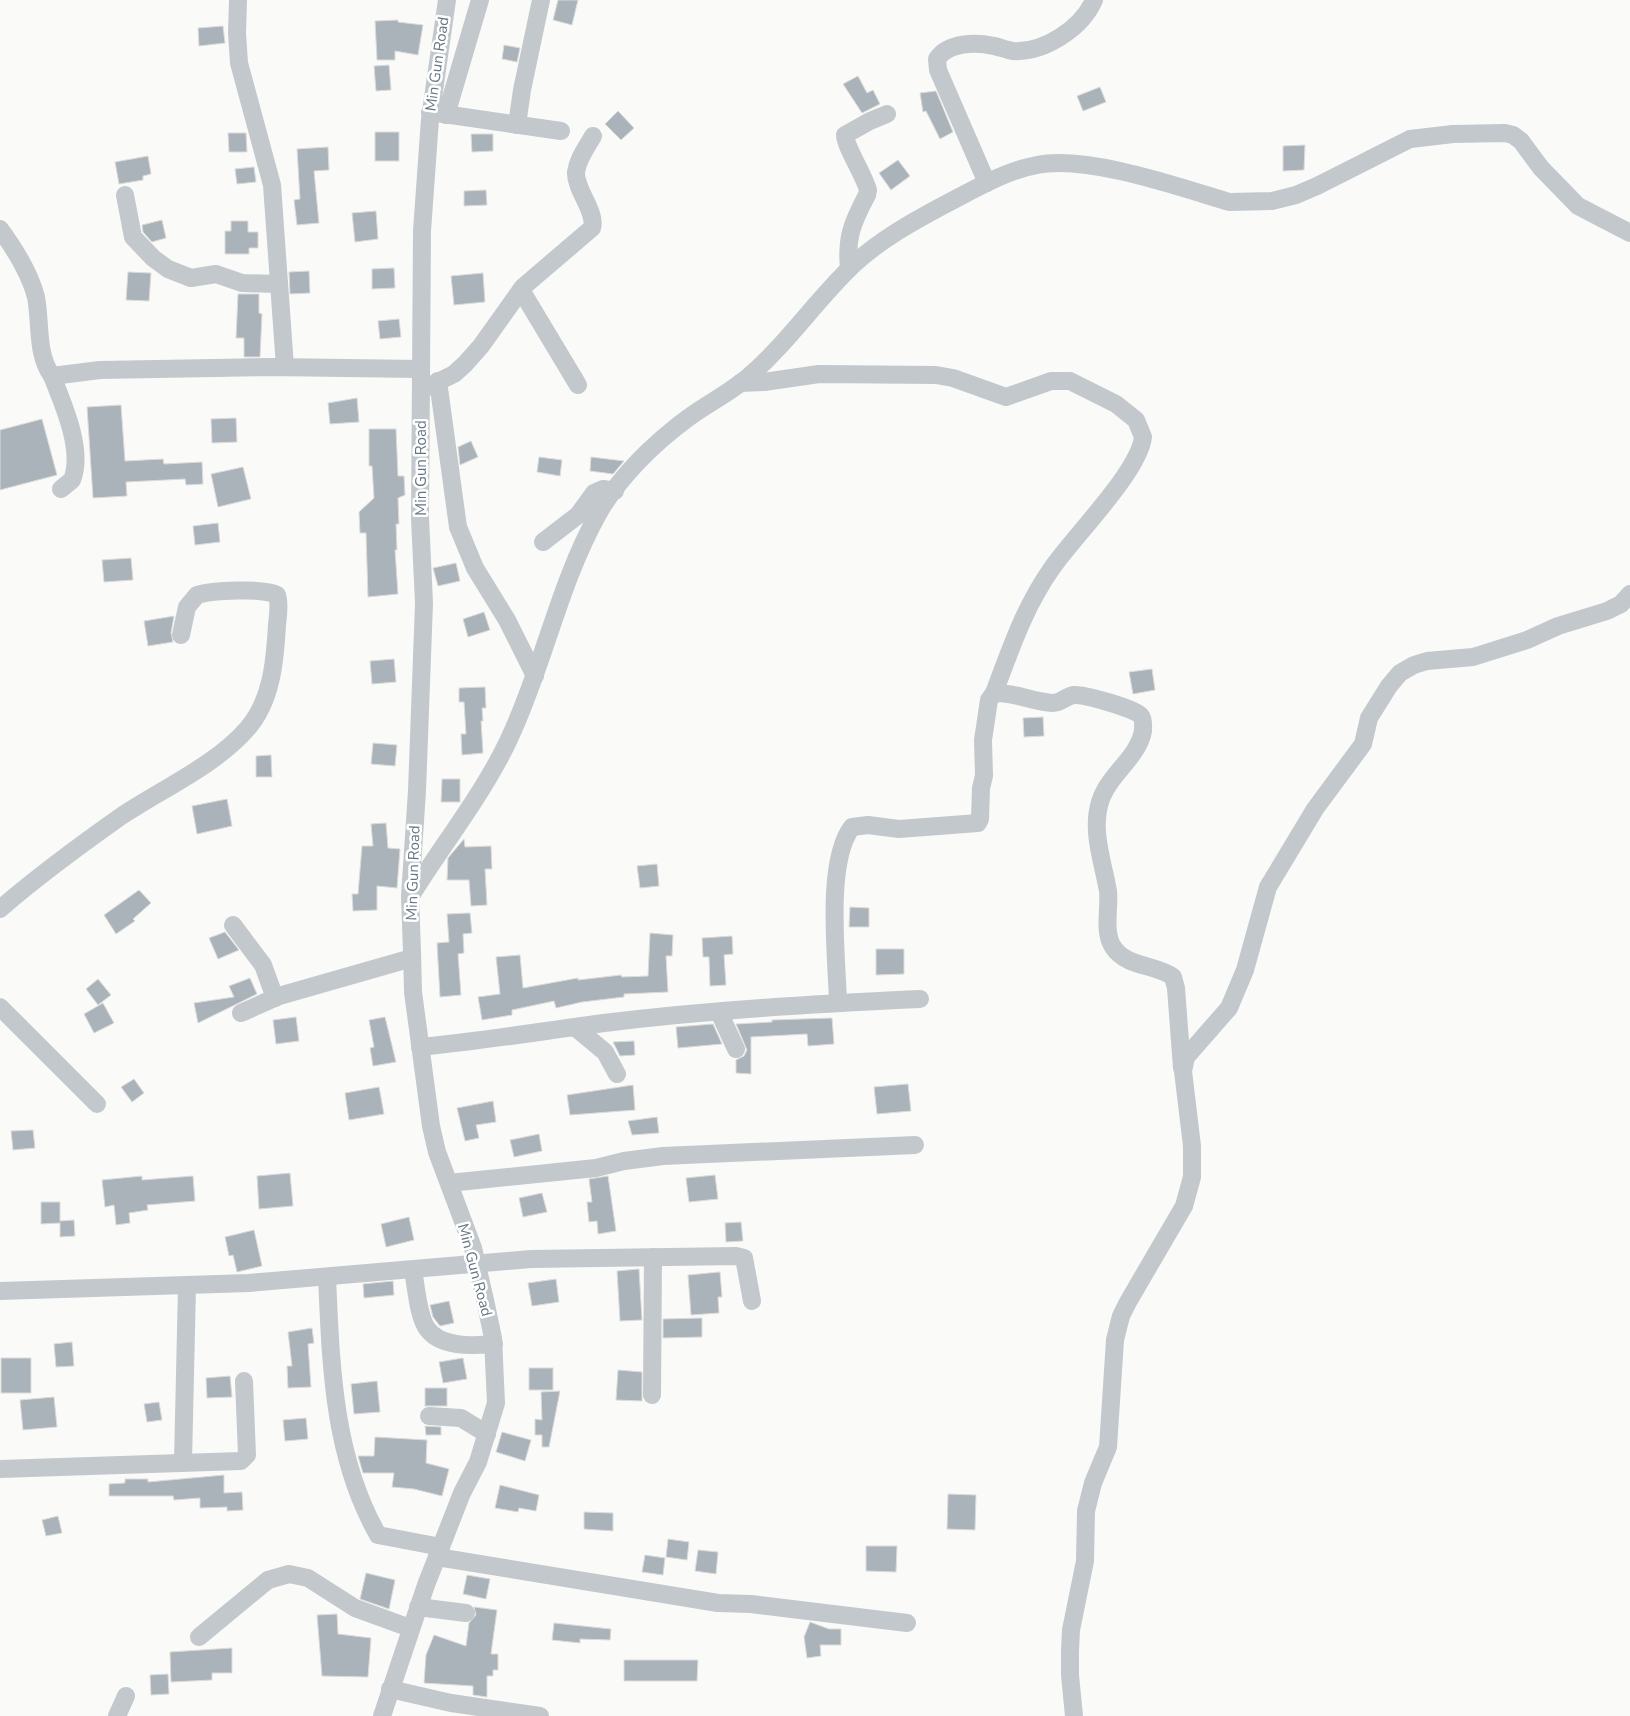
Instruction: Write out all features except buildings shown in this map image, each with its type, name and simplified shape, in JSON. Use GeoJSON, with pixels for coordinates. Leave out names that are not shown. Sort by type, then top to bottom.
{"type":"FeatureCollection","features":[{"type":"Feature","properties":{"kind":"street"},"geometry":{"type":"LineString","coordinates":[[238,0],[237,33],[239,63],[270,173],[285,367]]}},
{"type":"Feature","properties":{"kind":"street","name":"Min Gun Road"},"geometry":{"type":"LineString","coordinates":[[382,1716],[410,1628],[488,1434],[496,1403],[494,1344],[476,1262],[448,1183],[431,1126],[413,992],[410,896],[417,791],[424,603],[420,518],[422,231],[438,113],[447,0]]}},
{"type":"Feature","properties":{"kind":"street"},"geometry":{"type":"LineString","coordinates":[[480,0],[438,113],[561,131]]}},
{"type":"Feature","properties":{"kind":"street"},"geometry":{"type":"LineString","coordinates":[[517,125],[522,90],[541,0]]}},
{"type":"Feature","properties":{"kind":"street"},"geometry":{"type":"LineString","coordinates":[[987,183],[938,70],[937,59],[948,48],[955,46],[981,44],[1012,51],[1041,46],[1071,29],[1086,14],[1094,0]]}},
{"type":"Feature","properties":{"kind":"street"},"geometry":{"type":"LineString","coordinates":[[849,269],[847,249],[850,230],[868,190],[856,160],[845,140],[845,135],[887,114]]}},
{"type":"Feature","properties":{"kind":"street"},"geometry":{"type":"LineString","coordinates":[[410,896],[493,769],[510,737],[535,676],[571,569],[600,512],[615,491],[659,441],[687,419],[740,383],[807,318],[849,269],[884,241],[912,222],[987,183],[1020,169],[1038,164],[1064,163],[1104,167],[1230,202],[1272,201],[1317,186],[1410,139],[1453,134],[1505,133],[1513,135],[1521,141],[1540,168],[1578,206],[1630,233]]}},
{"type":"Feature","properties":{"kind":"street"},"geometry":{"type":"LineString","coordinates":[[421,390],[454,374],[465,364],[481,346],[521,290],[592,228],[593,220],[578,185],[576,172],[579,160],[593,136]]}},
{"type":"Feature","properties":{"kind":"street"},"geometry":{"type":"LineString","coordinates":[[125,195],[133,237],[153,258],[168,269],[192,278],[216,274],[242,283],[279,284]]}},
{"type":"Feature","properties":{"kind":"street"},"geometry":{"type":"LineString","coordinates":[[0,229],[29,278],[35,296],[44,364],[52,376],[65,408],[75,455],[75,474],[72,480],[61,490]]}},
{"type":"Feature","properties":{"kind":"street"},"geometry":{"type":"LineString","coordinates":[[521,290],[578,385]]}},
{"type":"Feature","properties":{"kind":"street"},"geometry":{"type":"LineString","coordinates":[[52,376],[100,370],[285,367],[421,369]]}},
{"type":"Feature","properties":{"kind":"street"},"geometry":{"type":"LineString","coordinates":[[740,383],[764,382],[819,374],[936,375],[953,378],[1006,397],[1060,380],[1084,386],[1116,404],[1136,420],[1143,438],[1134,463],[1048,573],[1022,615],[990,700],[982,740],[984,776],[981,788],[979,822],[899,829],[858,825],[849,830],[835,883],[838,1003]]}},
{"type":"Feature","properties":{"kind":"street"},"geometry":{"type":"LineString","coordinates":[[438,382],[458,527],[466,550],[535,676]]}},
{"type":"Feature","properties":{"kind":"street"},"geometry":{"type":"LineString","coordinates":[[543,542],[578,515],[594,493],[603,489],[615,491]]}},
{"type":"Feature","properties":{"kind":"street"},"geometry":{"type":"LineString","coordinates":[[0,909],[56,863],[121,817],[185,778],[220,752],[247,729],[255,719],[274,667],[279,606],[277,595],[272,592],[225,591],[197,595],[187,607],[182,635]]}},
{"type":"Feature","properties":{"kind":"street"},"geometry":{"type":"LineString","coordinates":[[1183,1072],[1186,1057],[1191,1050],[1220,1021],[1229,1008],[1244,970],[1258,916],[1274,875],[1315,809],[1363,744],[1369,718],[1400,673],[1414,664],[1473,657],[1527,640],[1558,626],[1607,611],[1621,604],[1630,594]]}},
{"type":"Feature","properties":{"kind":"street"},"geometry":{"type":"LineString","coordinates":[[994,693],[1056,703],[1069,696],[1080,694],[1129,708],[1141,715],[1143,732],[1140,739],[1128,759],[1112,778],[1100,802],[1097,835],[1108,894],[1108,927],[1111,942],[1120,954],[1129,960],[1165,972],[1173,978],[1176,988],[1192,1146],[1192,1177],[1184,1206],[1121,1316],[1115,1340],[1108,1447],[1092,1483],[1088,1500],[1085,1561],[1071,1630],[1070,1675],[1074,1716]]}},
{"type":"Feature","properties":{"kind":"street"},"geometry":{"type":"LineString","coordinates":[[234,925],[263,966],[275,998]]}},
{"type":"Feature","properties":{"kind":"street"},"geometry":{"type":"LineString","coordinates":[[241,1013],[275,998],[412,958]]}},
{"type":"Feature","properties":{"kind":"street"},"geometry":{"type":"LineString","coordinates":[[420,1047],[719,1012],[920,999]]}},
{"type":"Feature","properties":{"kind":"street"},"geometry":{"type":"LineString","coordinates":[[0,1007],[97,1104]]}},
{"type":"Feature","properties":{"kind":"street"},"geometry":{"type":"LineString","coordinates":[[719,1012],[736,1049]]}},
{"type":"Feature","properties":{"kind":"street"},"geometry":{"type":"LineString","coordinates":[[576,1028],[606,1052],[617,1074]]}},
{"type":"Feature","properties":{"kind":"street"},"geometry":{"type":"LineString","coordinates":[[448,1183],[596,1168],[624,1161],[663,1156],[915,1144]]}},
{"type":"Feature","properties":{"kind":"street"},"geometry":{"type":"LineString","coordinates":[[0,1291],[187,1286],[413,1270],[476,1262],[531,1258],[742,1256],[745,1262],[752,1301]]}},
{"type":"Feature","properties":{"kind":"street"},"geometry":{"type":"LineString","coordinates":[[652,1395],[653,1257]]}},
{"type":"Feature","properties":{"kind":"street"},"geometry":{"type":"LineString","coordinates":[[413,1270],[426,1327],[436,1336],[461,1345],[494,1344]]}},
{"type":"Feature","properties":{"kind":"street"},"geometry":{"type":"LineString","coordinates":[[327,1277],[336,1413],[343,1446],[353,1478],[378,1535],[439,1552],[718,1603],[751,1604],[907,1623]]}},
{"type":"Feature","properties":{"kind":"street"},"geometry":{"type":"LineString","coordinates":[[183,1462],[187,1286]]}},
{"type":"Feature","properties":{"kind":"street"},"geometry":{"type":"LineString","coordinates":[[0,1469],[183,1462],[234,1462],[245,1458],[247,1455],[244,1382]]}},
{"type":"Feature","properties":{"kind":"street"},"geometry":{"type":"LineString","coordinates":[[429,1416],[460,1418],[488,1434]]}},
{"type":"Feature","properties":{"kind":"street"},"geometry":{"type":"LineString","coordinates":[[199,1637],[268,1580],[289,1574],[308,1578],[355,1608],[410,1628]]}},
{"type":"Feature","properties":{"kind":"street"},"geometry":{"type":"LineString","coordinates":[[418,1607],[466,1613]]}},
{"type":"Feature","properties":{"kind":"street"},"geometry":{"type":"LineString","coordinates":[[390,1689],[451,1703],[540,1716]]}},
{"type":"Feature","properties":{"kind":"street"},"geometry":{"type":"LineString","coordinates":[[116,1716],[126,1696]]}}]}
